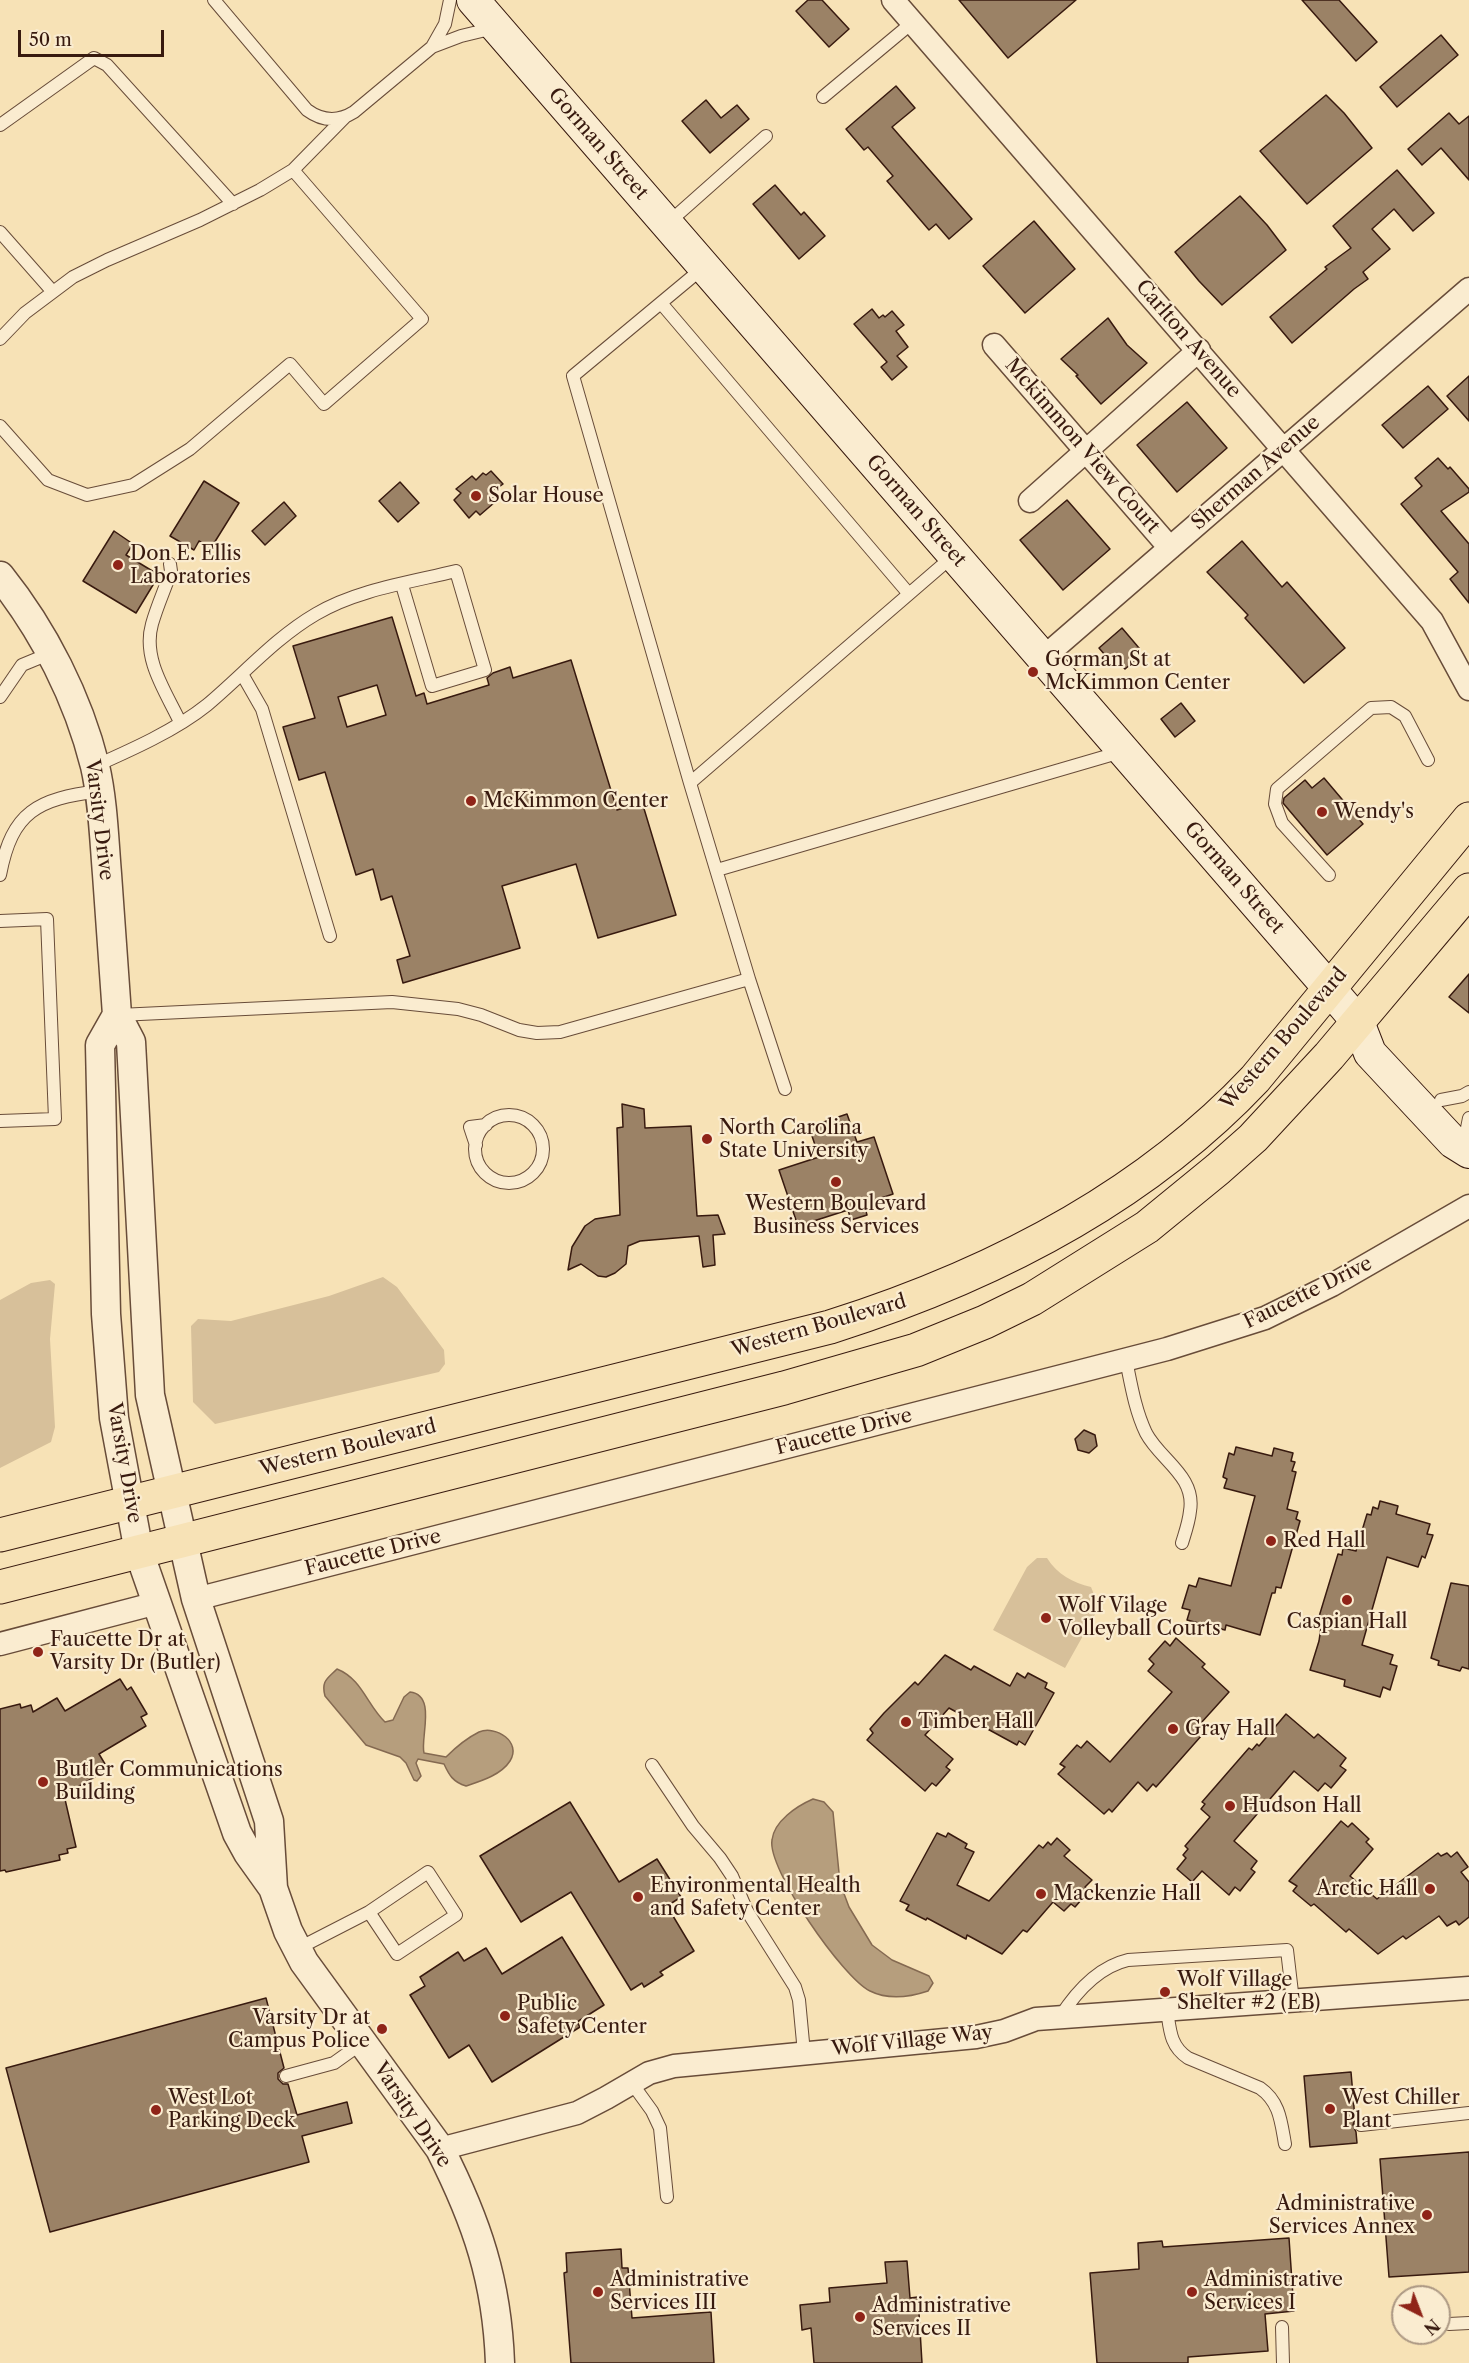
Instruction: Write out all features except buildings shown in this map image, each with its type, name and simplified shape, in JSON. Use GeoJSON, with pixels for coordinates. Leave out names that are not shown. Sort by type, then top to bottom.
{"type":"FeatureCollection","features":[{"type":"Feature","properties":{"kind":"main road","name":"Gorman Street"},"geometry":{"type":"LineString","coordinates":[[473,0],[1358,1022],[1370,1053],[1453,1142],[1468,1133],[1455,1096],[1383,1036],[1358,1022]]}},
{"type":"Feature","properties":{"kind":"main road","name":"Western Boulevard"},"geometry":{"type":"LineString","coordinates":[[0,1535],[830,1326],[885,1310],[996,1263],[1133,1185],[1183,1147],[1230,1104],[1254,1079],[1469,819]]}},
{"type":"Feature","properties":{"kind":"main road"},"geometry":{"type":"LineString","coordinates":[[0,1587],[856,1368],[916,1350],[985,1322],[1032,1299],[1148,1227],[1183,1200],[1253,1138],[1305,1083],[1469,890]]}},
{"type":"Feature","properties":{"kind":"street","name":"Carlton Avenue"},"geometry":{"type":"LineString","coordinates":[[893,0],[1432,621],[1469,689]]}},
{"type":"Feature","properties":{"kind":"street","name":"Sherman Avenue"},"geometry":{"type":"LineString","coordinates":[[1044,657],[1469,289]]}},
{"type":"Feature","properties":{"kind":"street","name":"Mckimmon View Court"},"geometry":{"type":"LineString","coordinates":[[994,345],[1170,548]]}},
{"type":"Feature","properties":{"kind":"street"},"geometry":{"type":"LineString","coordinates":[[1030,501],[1199,350]]}},
{"type":"Feature","properties":{"kind":"street","name":"Varsity Drive"},"geometry":{"type":"LineString","coordinates":[[0,576],[51,653],[72,697],[97,779],[117,1015],[131,1042],[150,1395],[196,1599],[269,1821],[273,1887],[288,1932],[297,1949],[440,2149],[452,2171],[486,2258],[498,2320],[500,2363]]}},
{"type":"Feature","properties":{"kind":"street","name":"Varsity Drive"},"geometry":{"type":"LineString","coordinates":[[117,1015],[100,1045],[106,1314],[114,1418],[139,1552],[237,1833],[273,1887]]}},
{"type":"Feature","properties":{"kind":"street","name":"Faucette Drive"},"geometry":{"type":"LineString","coordinates":[[196,1599],[1167,1349],[1265,1318],[1332,1285],[1469,1206]]}},
{"type":"Feature","properties":{"kind":"street"},"geometry":{"type":"LineString","coordinates":[[0,1644],[157,1603]]}},
{"type":"Feature","properties":{"kind":"street","name":"Wolf Village Way"},"geometry":{"type":"LineString","coordinates":[[440,2149],[577,2113],[631,2082],[650,2073],[674,2066],[976,2037],[1004,2031],[1036,2019],[1469,1988]]}},
{"type":"Feature","properties":{"kind":"lane"},"geometry":{"type":"LineString","coordinates":[[214,0],[307,110],[324,118],[336,120],[360,108],[432,47],[460,36],[497,27]]}},
{"type":"Feature","properties":{"kind":"lane"},"geometry":{"type":"LineString","coordinates":[[432,47],[445,24],[450,0]]}},
{"type":"Feature","properties":{"kind":"lane"},"geometry":{"type":"LineString","coordinates":[[824,97],[913,22]]}},
{"type":"Feature","properties":{"kind":"lane"},"geometry":{"type":"LineString","coordinates":[[0,125],[94,58],[107,65],[233,204]]}},
{"type":"Feature","properties":{"kind":"lane"},"geometry":{"type":"LineString","coordinates":[[1,336],[26,313],[73,277],[233,204],[293,170],[345,117]]}},
{"type":"Feature","properties":{"kind":"lane"},"geometry":{"type":"LineString","coordinates":[[667,224],[766,136]]}},
{"type":"Feature","properties":{"kind":"lane"},"geometry":{"type":"LineString","coordinates":[[0,426],[48,480],[87,495],[133,485],[190,449],[290,364],[324,404],[422,319],[293,170]]}},
{"type":"Feature","properties":{"kind":"lane"},"geometry":{"type":"LineString","coordinates":[[0,232],[53,292]]}},
{"type":"Feature","properties":{"kind":"lane"},"geometry":{"type":"LineString","coordinates":[[705,266],[573,376],[690,783],[785,1089]]}},
{"type":"Feature","properties":{"kind":"lane"},"geometry":{"type":"LineString","coordinates":[[661,303],[909,594]]}},
{"type":"Feature","properties":{"kind":"lane"},"geometry":{"type":"LineString","coordinates":[[690,783],[954,555]]}},
{"type":"Feature","properties":{"kind":"lane"},"geometry":{"type":"LineString","coordinates":[[170,564],[171,571],[151,626],[150,648],[153,667],[180,722]]}},
{"type":"Feature","properties":{"kind":"lane"},"geometry":{"type":"LineString","coordinates":[[0,875],[10,837],[31,811],[45,802],[70,795],[97,779],[133,749],[205,706],[268,648],[317,613],[348,599],[402,585],[456,571],[485,670],[432,686],[402,585]]}},
{"type":"Feature","properties":{"kind":"lane"},"geometry":{"type":"LineString","coordinates":[[0,697],[22,665],[51,653]]}},
{"type":"Feature","properties":{"kind":"lane"},"geometry":{"type":"LineString","coordinates":[[242,674],[262,709],[330,936]]}},
{"type":"Feature","properties":{"kind":"lane"},"geometry":{"type":"LineString","coordinates":[[1329,875],[1282,823],[1275,804],[1277,789],[1371,708],[1392,706],[1405,716],[1428,760]]}},
{"type":"Feature","properties":{"kind":"lane"},"geometry":{"type":"LineString","coordinates":[[717,870],[1125,751]]}},
{"type":"Feature","properties":{"kind":"lane"},"geometry":{"type":"LineString","coordinates":[[0,921],[47,919],[55,1119],[0,1121]]}},
{"type":"Feature","properties":{"kind":"lane"},"geometry":{"type":"LineString","coordinates":[[117,1015],[392,1002],[470,1012],[519,1030],[537,1033],[560,1032],[749,979]]}},
{"type":"Feature","properties":{"kind":"lane"},"geometry":{"type":"LineString","coordinates":[[506,1115],[527,1120],[541,1137],[543,1148],[541,1160],[528,1177],[518,1182],[507,1183],[496,1181],[487,1175],[476,1156],[476,1144],[470,1127],[486,1125],[506,1115]]}},
{"type":"Feature","properties":{"kind":"lane"},"geometry":{"type":"LineString","coordinates":[[1126,1360],[1137,1407],[1146,1433],[1160,1455],[1182,1476],[1190,1489],[1191,1509],[1182,1543]]}},
{"type":"Feature","properties":{"kind":"lane"},"geometry":{"type":"LineString","coordinates":[[652,1765],[693,1826],[732,1876],[747,1911],[795,1987],[799,2000],[804,2053]]}},
{"type":"Feature","properties":{"kind":"lane"},"geometry":{"type":"LineString","coordinates":[[297,1949],[369,1912],[428,1872],[456,1915],[397,1954],[369,1912]]}},
{"type":"Feature","properties":{"kind":"lane"},"geometry":{"type":"LineString","coordinates":[[1060,2018],[1070,2001],[1102,1970],[1115,1963],[1128,1960],[1287,1950],[1293,2001]]}},
{"type":"Feature","properties":{"kind":"lane"},"geometry":{"type":"LineString","coordinates":[[1167,2010],[1170,2036],[1179,2052],[1188,2058],[1260,2088],[1270,2095],[1279,2113],[1285,2144]]}},
{"type":"Feature","properties":{"kind":"lane"},"geometry":{"type":"LineString","coordinates":[[286,2076],[334,2062],[362,2043]]}},
{"type":"Feature","properties":{"kind":"lane"},"geometry":{"type":"LineString","coordinates":[[631,2082],[652,2111],[660,2128],[667,2197]]}},
{"type":"Feature","properties":{"kind":"lane"},"geometry":{"type":"LineString","coordinates":[[1361,2126],[1469,2113]]}},
{"type":"Feature","properties":{"kind":"lane"},"geometry":{"type":"LineString","coordinates":[[1451,2324],[1469,2323]]}},
{"type":"Feature","properties":{"kind":"lane"},"geometry":{"type":"LineString","coordinates":[[1272,2363],[1283,2363],[1282,2326]]}},
{"type":"Feature","properties":{"kind":"shaded area"},"geometry":{"type":"Polygon","coordinates":[[[383,1277],[397,1287],[444,1350],[445,1364],[439,1372],[215,1424],[193,1402],[191,1326],[198,1319],[231,1321],[329,1296],[383,1277]]]}},
{"type":"Feature","properties":{"kind":"shaded area"},"geometry":{"type":"Polygon","coordinates":[[[50,1280],[55,1284],[50,1339],[55,1427],[51,1442],[0,1468],[0,1300],[31,1283],[50,1280]]]}},
{"type":"Feature","properties":{"kind":"shaded area","name":"Wolf Vilage Volleyball Courts"},"geometry":{"type":"Polygon","coordinates":[[[1037,1558],[1047,1558],[1066,1577],[1091,1587],[1099,1607],[1065,1668],[993,1630],[1027,1567],[1037,1558]]]}},
{"type":"Feature","properties":{"kind":"shaded area"},"geometry":{"type":"Polygon","coordinates":[[[337,1669],[353,1679],[385,1722],[393,1720],[404,1697],[410,1692],[418,1695],[423,1701],[426,1718],[424,1753],[446,1757],[461,1743],[486,1730],[499,1733],[510,1742],[513,1754],[510,1761],[496,1774],[466,1786],[452,1778],[444,1764],[418,1759],[416,1763],[421,1776],[417,1781],[414,1780],[406,1763],[400,1757],[366,1745],[325,1696],[324,1684],[337,1669]]]}},
{"type":"Feature","properties":{"kind":"shaded area"},"geometry":{"type":"Polygon","coordinates":[[[813,1799],[824,1802],[833,1812],[840,1883],[849,1907],[872,1945],[892,1960],[929,1976],[933,1983],[928,1991],[899,1997],[884,1996],[870,1991],[858,1982],[826,1945],[794,1897],[781,1874],[772,1840],[782,1821],[794,1810],[813,1799]]]}},
{"type":"Feature","properties":{"kind":"place","name":"Solar House"},"geometry":{"type":"Point","coordinates":[476,496]}},
{"type":"Feature","properties":{"kind":"place","name":"Don E. Ellis Laboratories"},"geometry":{"type":"Point","coordinates":[118,565]}},
{"type":"Feature","properties":{"kind":"place","name":"Gorman St at McKimmon Center"},"geometry":{"type":"Point","coordinates":[1033,672]}},
{"type":"Feature","properties":{"kind":"place","name":"McKimmon Center"},"geometry":{"type":"Point","coordinates":[471,801]}},
{"type":"Feature","properties":{"kind":"place","name":"Wendy's"},"geometry":{"type":"Point","coordinates":[1322,812]}},
{"type":"Feature","properties":{"kind":"place","name":"North Carolina State University"},"geometry":{"type":"Point","coordinates":[707,1139]}},
{"type":"Feature","properties":{"kind":"place","name":"Western Boulevard Business Services"},"geometry":{"type":"Point","coordinates":[836,1182]}},
{"type":"Feature","properties":{"kind":"place","name":"Red Hall"},"geometry":{"type":"Point","coordinates":[1271,1541]}},
{"type":"Feature","properties":{"kind":"place","name":"Caspian Hall"},"geometry":{"type":"Point","coordinates":[1347,1600]}},
{"type":"Feature","properties":{"kind":"place","name":"Wolf Vilage Volleyball Courts"},"geometry":{"type":"Point","coordinates":[1046,1618]}},
{"type":"Feature","properties":{"kind":"place","name":"Faucette Dr at Varsity Dr (Butler)"},"geometry":{"type":"Point","coordinates":[38,1652]}},
{"type":"Feature","properties":{"kind":"place","name":"Timber Hall"},"geometry":{"type":"Point","coordinates":[906,1722]}},
{"type":"Feature","properties":{"kind":"place","name":"Gray Hall"},"geometry":{"type":"Point","coordinates":[1173,1729]}},
{"type":"Feature","properties":{"kind":"place","name":"Butler Communications Building"},"geometry":{"type":"Point","coordinates":[43,1782]}},
{"type":"Feature","properties":{"kind":"place","name":"Hudson Hall"},"geometry":{"type":"Point","coordinates":[1230,1806]}},
{"type":"Feature","properties":{"kind":"place","name":"Arctic Hall"},"geometry":{"type":"Point","coordinates":[1430,1889]}},
{"type":"Feature","properties":{"kind":"place","name":"Mackenzie Hall"},"geometry":{"type":"Point","coordinates":[1041,1894]}},
{"type":"Feature","properties":{"kind":"place","name":"Environmental Health and Safety Center"},"geometry":{"type":"Point","coordinates":[638,1897]}},
{"type":"Feature","properties":{"kind":"place","name":"Wolf Village Shelter #2 (EB)"},"geometry":{"type":"Point","coordinates":[1165,1992]}},
{"type":"Feature","properties":{"kind":"place","name":"Public Safety Center"},"geometry":{"type":"Point","coordinates":[505,2016]}},
{"type":"Feature","properties":{"kind":"place","name":"Varsity Dr at Campus Police"},"geometry":{"type":"Point","coordinates":[382,2029]}},
{"type":"Feature","properties":{"kind":"place","name":"West Chiller Plant"},"geometry":{"type":"Point","coordinates":[1330,2109]}},
{"type":"Feature","properties":{"kind":"place","name":"West Lot Parking Deck"},"geometry":{"type":"Point","coordinates":[156,2110]}},
{"type":"Feature","properties":{"kind":"place","name":"Administrative Services Annex"},"geometry":{"type":"Point","coordinates":[1427,2215]}},
{"type":"Feature","properties":{"kind":"place","name":"Administrative Services III"},"geometry":{"type":"Point","coordinates":[598,2292]}},
{"type":"Feature","properties":{"kind":"place","name":"Administrative Services I"},"geometry":{"type":"Point","coordinates":[1192,2292]}},
{"type":"Feature","properties":{"kind":"place","name":"Administrative Services II"},"geometry":{"type":"Point","coordinates":[860,2317]}}]}
